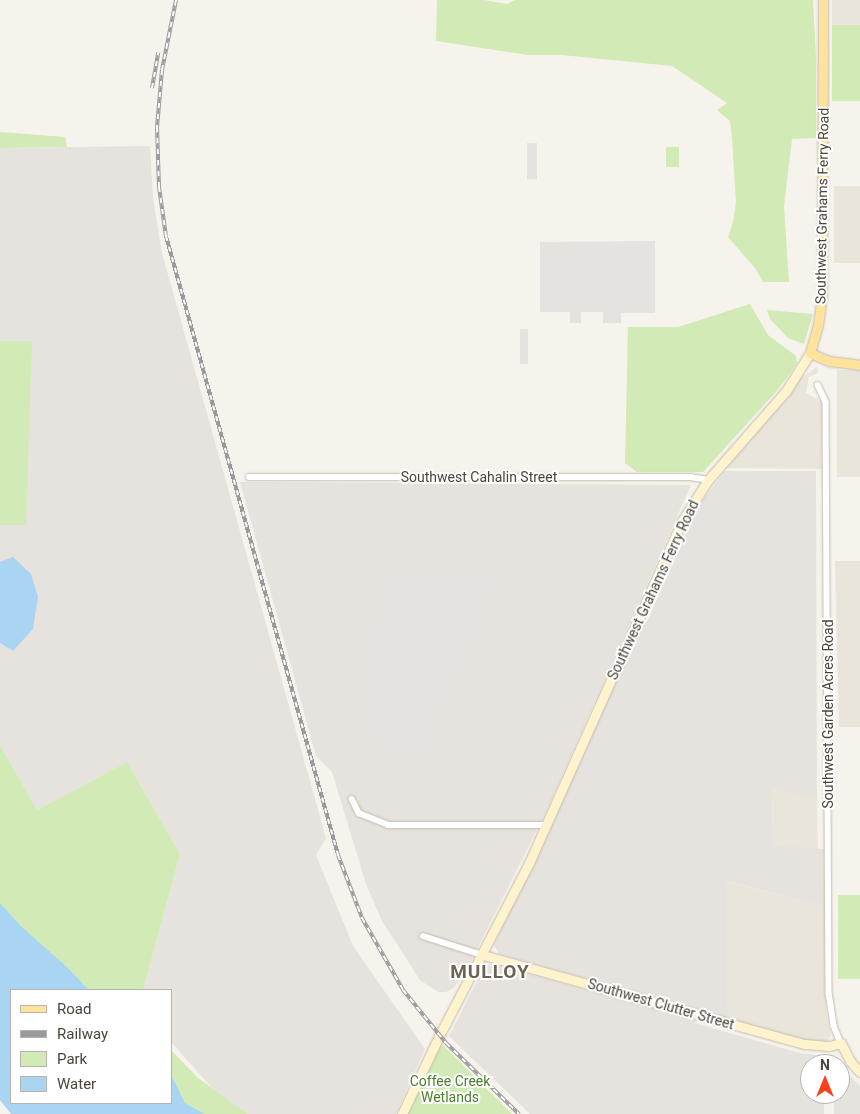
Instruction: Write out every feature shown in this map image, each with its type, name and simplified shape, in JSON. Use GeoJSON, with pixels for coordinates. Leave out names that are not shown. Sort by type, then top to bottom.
{"type":"FeatureCollection","features":[{"type":"Feature","properties":{"kind":"main road","name":"Southwest Grahams Ferry Road"},"geometry":{"type":"LineString","coordinates":[[402,1114],[439,1036],[482,955],[546,825],[669,548],[686,514],[708,480],[786,391],[810,353],[818,324],[822,296],[824,0]]}},
{"type":"Feature","properties":{"kind":"main road"},"geometry":{"type":"LineString","coordinates":[[810,353],[829,361],[860,365]]}},
{"type":"Feature","properties":{"kind":"main road","name":"Southwest Clutter Street"},"geometry":{"type":"LineString","coordinates":[[482,955],[805,1044],[829,1046],[841,1043]]}},
{"type":"Feature","properties":{"kind":"main road"},"geometry":{"type":"LineString","coordinates":[[841,1043],[850,1060],[860,1072]]}},
{"type":"Feature","properties":{"kind":"street","name":"Southwest Garden Acres Road"},"geometry":{"type":"LineString","coordinates":[[818,386],[826,402],[829,993],[834,1026],[841,1043]]}},
{"type":"Feature","properties":{"kind":"street","name":"Southwest Cahalin Street"},"geometry":{"type":"LineString","coordinates":[[249,477],[690,476],[708,480]]}},
{"type":"Feature","properties":{"kind":"street"},"geometry":{"type":"LineString","coordinates":[[352,799],[359,813],[388,825],[546,825]]}},
{"type":"Feature","properties":{"kind":"street"},"geometry":{"type":"LineString","coordinates":[[423,936],[482,955]]}},
{"type":"Feature","properties":{"kind":"shaded area"},"geometry":{"type":"Polygon","coordinates":[[[832,0],[860,0],[860,25],[832,25],[832,0]]]}},
{"type":"Feature","properties":{"kind":"shaded area"},"geometry":{"type":"Polygon","coordinates":[[[527,143],[537,143],[537,179],[527,179],[527,143]]]}},
{"type":"Feature","properties":{"kind":"shaded area"},"geometry":{"type":"Polygon","coordinates":[[[150,146],[153,198],[162,253],[326,838],[316,855],[353,946],[425,1049],[396,1114],[248,1114],[213,1089],[172,1043],[172,989],[143,989],[180,854],[127,762],[37,810],[0,745],[0,148],[150,146]]]}},
{"type":"Feature","properties":{"kind":"shaded area"},"geometry":{"type":"Polygon","coordinates":[[[834,186],[860,186],[860,263],[834,263],[834,186]]]}},
{"type":"Feature","properties":{"kind":"shaded area"},"geometry":{"type":"Polygon","coordinates":[[[655,241],[655,313],[621,313],[621,323],[603,323],[603,312],[581,312],[581,323],[570,323],[570,312],[540,312],[540,242],[655,241]]]}},
{"type":"Feature","properties":{"kind":"shaded area"},"geometry":{"type":"Polygon","coordinates":[[[520,329],[528,329],[528,364],[520,364],[520,329]]]}},
{"type":"Feature","properties":{"kind":"shaded area"},"geometry":{"type":"Polygon","coordinates":[[[818,366],[818,373],[809,377],[806,393],[823,402],[822,469],[727,468],[800,379],[818,366]]]}},
{"type":"Feature","properties":{"kind":"shaded area"},"geometry":{"type":"Polygon","coordinates":[[[837,370],[860,370],[860,477],[837,477],[837,370]]]}},
{"type":"Feature","properties":{"kind":"shaded area"},"geometry":{"type":"Polygon","coordinates":[[[725,471],[816,471],[817,799],[772,787],[773,845],[824,849],[825,907],[727,881],[727,1018],[499,954],[494,945],[643,622],[647,622],[692,520],[703,500],[725,471]]]}},
{"type":"Feature","properties":{"kind":"shaded area"},"geometry":{"type":"Polygon","coordinates":[[[240,482],[691,485],[546,812],[469,965],[454,988],[446,992],[438,992],[420,980],[382,921],[366,884],[332,772],[316,756],[240,482]]]}},
{"type":"Feature","properties":{"kind":"shaded area"},"geometry":{"type":"Polygon","coordinates":[[[835,561],[860,561],[860,727],[839,727],[835,561]]]}},
{"type":"Feature","properties":{"kind":"shaded area"},"geometry":{"type":"Polygon","coordinates":[[[384,575],[495,576],[415,760],[371,740],[384,575]]]}},
{"type":"Feature","properties":{"kind":"shaded area"},"geometry":{"type":"Polygon","coordinates":[[[772,786],[817,799],[818,850],[773,845],[772,786]]]}},
{"type":"Feature","properties":{"kind":"shaded area"},"geometry":{"type":"Polygon","coordinates":[[[726,881],[825,907],[826,1012],[831,1036],[825,1043],[812,1042],[727,1018],[726,881]]]}},
{"type":"Feature","properties":{"kind":"shaded area"},"geometry":{"type":"Polygon","coordinates":[[[492,964],[696,1020],[695,1023],[808,1054],[800,1054],[800,1104],[824,1104],[824,1114],[530,1114],[449,1036],[484,967],[492,964]]]}},
{"type":"Feature","properties":{"kind":"shaded area"},"geometry":{"type":"Polygon","coordinates":[[[850,1076],[860,1086],[860,1114],[834,1114],[834,1104],[850,1104],[850,1076]]]}},
{"type":"Feature","properties":{"kind":"green space"},"geometry":{"type":"Polygon","coordinates":[[[437,0],[484,0],[507,4],[515,0],[813,0],[816,58],[816,138],[792,139],[784,206],[789,282],[763,282],[755,268],[728,237],[736,203],[732,137],[730,121],[717,110],[727,103],[672,66],[562,55],[528,55],[436,41],[437,0]]]}},
{"type":"Feature","properties":{"kind":"green space"},"geometry":{"type":"Polygon","coordinates":[[[832,25],[860,25],[860,101],[832,101],[832,25]]]}},
{"type":"Feature","properties":{"kind":"green space"},"geometry":{"type":"Polygon","coordinates":[[[0,132],[65,137],[67,147],[0,148],[0,132]]]}},
{"type":"Feature","properties":{"kind":"green space"},"geometry":{"type":"Polygon","coordinates":[[[666,147],[679,147],[679,167],[666,167],[666,147]]]}},
{"type":"Feature","properties":{"kind":"green space"},"geometry":{"type":"Polygon","coordinates":[[[750,304],[768,335],[796,356],[797,363],[775,393],[703,472],[637,472],[625,463],[628,327],[678,327],[750,304]]]}},
{"type":"Feature","properties":{"kind":"green space"},"geometry":{"type":"Polygon","coordinates":[[[767,310],[813,314],[804,344],[788,338],[770,319],[767,310]]]}},
{"type":"Feature","properties":{"kind":"green space"},"geometry":{"type":"Polygon","coordinates":[[[0,341],[32,341],[26,525],[0,525],[0,341]]]}},
{"type":"Feature","properties":{"kind":"green space"},"geometry":{"type":"Polygon","coordinates":[[[0,745],[37,810],[127,762],[180,854],[143,989],[88,989],[67,967],[21,926],[0,903],[0,745]]]}},
{"type":"Feature","properties":{"kind":"green space"},"geometry":{"type":"Polygon","coordinates":[[[838,895],[860,895],[860,979],[838,979],[838,895]]]}},
{"type":"Feature","properties":{"kind":"green space","name":"Coffee Creek Wetlands"},"geometry":{"type":"Polygon","coordinates":[[[441,1045],[444,1046],[512,1114],[407,1114],[441,1045]]]}},
{"type":"Feature","properties":{"kind":"green space"},"geometry":{"type":"Polygon","coordinates":[[[172,1051],[198,1078],[248,1114],[205,1114],[185,1103],[172,1076],[172,1051]]]}},
{"type":"Feature","properties":{"kind":"water"},"geometry":{"type":"Polygon","coordinates":[[[13,557],[31,574],[38,597],[33,629],[13,651],[0,643],[0,562],[13,557]]]}},
{"type":"Feature","properties":{"kind":"water"},"geometry":{"type":"Polygon","coordinates":[[[0,903],[21,926],[67,967],[88,989],[10,989],[10,1104],[172,1104],[172,1076],[185,1103],[205,1114],[11,1114],[0,1100],[0,903]]]}},
{"type":"Feature","properties":{"kind":"railway"},"geometry":{"type":"LineString","coordinates":[[176,0],[162,70],[157,127],[159,187],[166,236],[338,855],[362,918],[403,990],[446,1043],[519,1114]]}},
{"type":"Feature","properties":{"kind":"railway"},"geometry":{"type":"LineString","coordinates":[[152,88],[158,53]]}},
{"type":"Feature","properties":{"kind":"district","name":"MULLOY"},"geometry":{"type":"Point","coordinates":[490,972]}}]}
